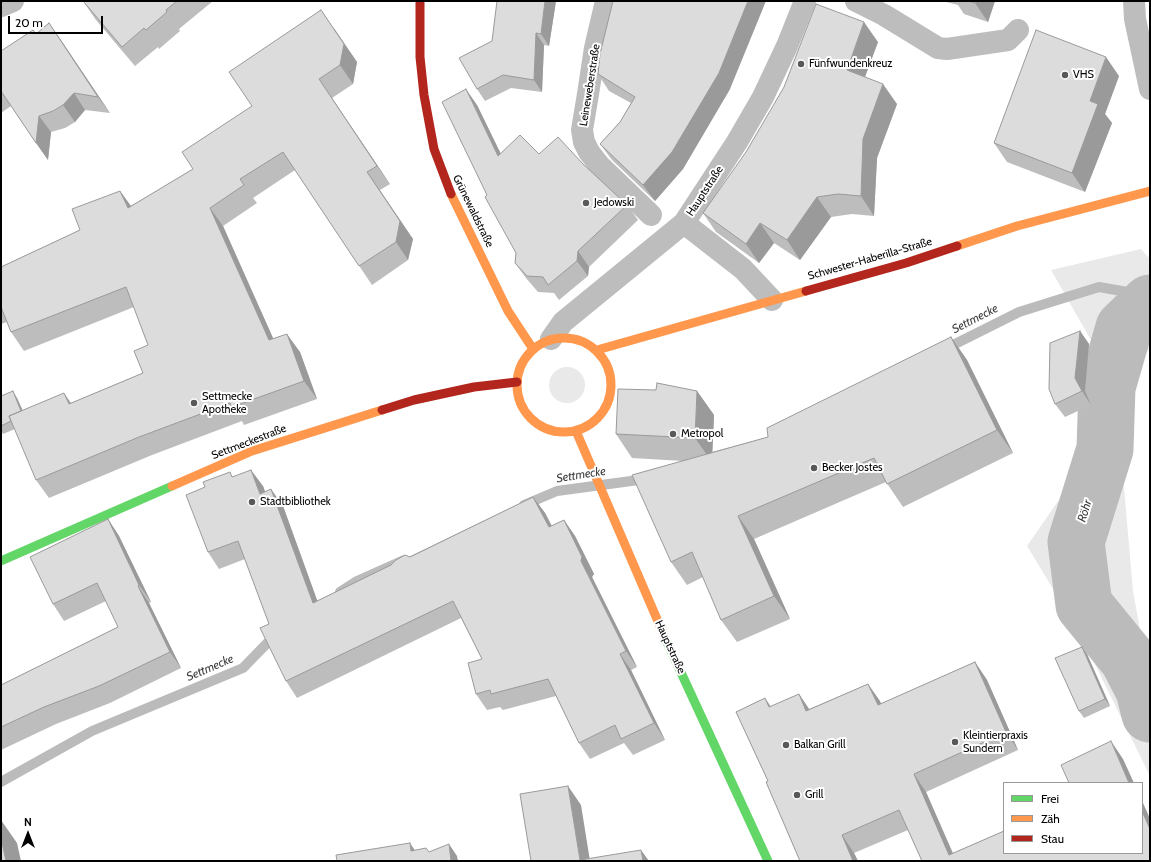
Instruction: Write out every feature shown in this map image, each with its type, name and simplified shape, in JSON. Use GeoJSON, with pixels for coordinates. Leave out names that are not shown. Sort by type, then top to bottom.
{"type":"FeatureCollection","features":[{"type":"Feature","properties":{"kind":"street"},"geometry":{"type":"LineString","coordinates":[[1,6],[13,1]]}},
{"type":"Feature","properties":{"kind":"street","name":"Grünewaldstraße"},"geometry":{"type":"LineString","coordinates":[[420,1],[420,57],[424,95],[434,149],[445,182],[508,311],[542,344]]}},
{"type":"Feature","properties":{"kind":"street","name":"Leineweberstraße"},"geometry":{"type":"LineString","coordinates":[[606,1],[595,48],[582,130],[584,142],[588,152],[600,166],[651,215]]}},
{"type":"Feature","properties":{"kind":"street","name":"Hauptstraße"},"geometry":{"type":"LineString","coordinates":[[542,344],[563,322],[684,223],[737,142],[763,97],[787,46],[804,1]]}},
{"type":"Feature","properties":{"kind":"street"},"geometry":{"type":"LineString","coordinates":[[856,1],[884,15],[938,48],[947,49],[1008,40],[1018,30]]}},
{"type":"Feature","properties":{"kind":"street"},"geometry":{"type":"LineString","coordinates":[[1134,1],[1135,20],[1150,89]]}},
{"type":"Feature","properties":{"kind":"street","name":"Schwester-Haberilla-Straße"},"geometry":{"type":"LineString","coordinates":[[597,350],[906,263],[1025,224],[1150,191]]}},
{"type":"Feature","properties":{"kind":"street"},"geometry":{"type":"LineString","coordinates":[[684,223],[743,269],[772,300]]}},
{"type":"Feature","properties":{"kind":"street"},"geometry":{"type":"LineString","coordinates":[[567,337],[583,341],[597,350],[606,362],[612,378],[611,395],[606,407],[596,420],[576,431],[559,432],[543,428],[534,421],[523,408],[517,393],[517,378],[522,362],[542,344],[567,337]]}},
{"type":"Feature","properties":{"kind":"street","name":"Settmeckestraße"},"geometry":{"type":"LineString","coordinates":[[1,562],[252,451],[414,400],[474,387],[517,382]]}},
{"type":"Feature","properties":{"kind":"street","name":"Hauptstraße"},"geometry":{"type":"LineString","coordinates":[[576,431],[608,508],[768,861]]}},
{"type":"Feature","properties":{"kind":"shaded area"},"geometry":{"type":"Polygon","coordinates":[[[1141,249],[1150,259],[1150,349],[1134,365],[1117,406],[1133,591],[1143,646],[1150,658],[1150,776],[1078,630],[1027,546],[1092,452],[1097,406],[1096,349],[1051,270],[1141,249]]]}},
{"type":"Feature","properties":{"kind":"shaded area"},"geometry":{"type":"Polygon","coordinates":[[[571,367],[580,372],[584,378],[584,392],[580,398],[571,403],[563,403],[554,398],[550,392],[549,381],[554,372],[560,368],[571,367]]]}},
{"type":"Feature","properties":{"kind":"building"},"geometry":{"type":"Polygon","coordinates":[[[83,1],[177,1],[166,10],[167,12],[146,30],[144,28],[122,47],[83,1]]]}},
{"type":"Feature","properties":{"kind":"building"},"geometry":{"type":"Polygon","coordinates":[[[497,1],[545,1],[541,34],[536,33],[534,80],[503,75],[477,89],[459,58],[492,41],[497,1]]]}},
{"type":"Feature","properties":{"kind":"building"},"geometry":{"type":"Polygon","coordinates":[[[613,1],[748,1],[719,73],[672,152],[643,185],[600,144],[620,122],[635,97],[598,74],[600,54],[613,1]]]}},
{"type":"Feature","properties":{"kind":"building"},"geometry":{"type":"Polygon","coordinates":[[[816,4],[864,22],[847,70],[883,84],[863,139],[861,196],[838,194],[817,197],[787,240],[760,223],[746,244],[703,213],[746,152],[784,87],[816,4]]]}},
{"type":"Feature","properties":{"kind":"building"},"geometry":{"type":"Polygon","coordinates":[[[321,10],[344,44],[340,65],[319,79],[377,166],[367,172],[400,221],[396,242],[359,266],[283,152],[240,179],[244,185],[210,208],[269,340],[287,334],[304,381],[232,407],[230,403],[139,437],[36,480],[9,416],[64,393],[69,404],[143,373],[134,351],[148,345],[126,287],[11,332],[1,307],[1,267],[80,230],[72,209],[120,191],[128,208],[193,169],[182,152],[252,106],[229,72],[321,10]]]}},
{"type":"Feature","properties":{"kind":"building"},"geometry":{"type":"Polygon","coordinates":[[[49,23],[98,97],[74,93],[63,105],[53,111],[39,116],[36,143],[1,91],[1,51],[33,30],[36,34],[49,23]]]}},
{"type":"Feature","properties":{"kind":"building"},"geometry":{"type":"Polygon","coordinates":[[[1036,30],[1106,57],[1090,101],[1098,104],[1072,173],[994,143],[1036,30]]]}},
{"type":"Feature","properties":{"kind":"building"},"geometry":{"type":"Polygon","coordinates":[[[466,89],[498,156],[520,135],[539,154],[558,137],[583,164],[627,205],[578,251],[577,261],[548,285],[543,277],[527,276],[515,263],[516,253],[485,197],[487,195],[442,102],[466,89]]]}},
{"type":"Feature","properties":{"kind":"building"},"geometry":{"type":"Polygon","coordinates":[[[1080,331],[1075,378],[1082,391],[1055,404],[1049,389],[1050,343],[1080,331]]]}},
{"type":"Feature","properties":{"kind":"building"},"geometry":{"type":"Polygon","coordinates":[[[951,337],[997,430],[887,484],[874,458],[738,516],[774,596],[721,620],[692,552],[671,562],[632,475],[768,437],[767,428],[951,337]]]}},
{"type":"Feature","properties":{"kind":"building"},"geometry":{"type":"Polygon","coordinates":[[[657,383],[697,391],[695,438],[616,434],[618,389],[656,390],[657,383]]]}},
{"type":"Feature","properties":{"kind":"building"},"geometry":{"type":"Polygon","coordinates":[[[13,391],[21,411],[9,416],[11,421],[1,426],[1,396],[13,391]]]}},
{"type":"Feature","properties":{"kind":"building"},"geometry":{"type":"Polygon","coordinates":[[[251,470],[260,494],[271,489],[313,603],[391,565],[405,555],[410,557],[533,497],[549,527],[564,520],[582,557],[581,561],[626,651],[620,654],[654,723],[621,739],[615,725],[579,743],[548,679],[491,694],[490,690],[476,694],[468,663],[482,659],[453,601],[286,681],[260,628],[269,624],[238,541],[208,552],[186,495],[205,487],[203,482],[230,472],[232,477],[251,470]]]}},
{"type":"Feature","properties":{"kind":"building"},"geometry":{"type":"Polygon","coordinates":[[[108,519],[170,652],[99,686],[44,707],[1,727],[1,685],[118,627],[97,583],[53,604],[30,557],[108,519]]]}},
{"type":"Feature","properties":{"kind":"building"},"geometry":{"type":"Polygon","coordinates":[[[1082,647],[1105,699],[1079,711],[1055,658],[1082,647]]]}},
{"type":"Feature","properties":{"kind":"building"},"geometry":{"type":"Polygon","coordinates":[[[975,662],[1006,732],[914,774],[949,855],[1003,831],[1003,854],[1143,854],[1143,813],[1150,829],[1150,861],[922,861],[899,810],[842,835],[853,861],[800,861],[766,782],[768,781],[736,712],[765,698],[769,707],[799,694],[806,711],[868,684],[878,705],[975,662]]]}},
{"type":"Feature","properties":{"kind":"building"},"geometry":{"type":"Polygon","coordinates":[[[1111,741],[1129,782],[1069,782],[1061,765],[1111,741]]]}},
{"type":"Feature","properties":{"kind":"building"},"geometry":{"type":"Polygon","coordinates":[[[568,786],[580,860],[641,850],[643,861],[531,861],[520,794],[568,786]]]}},
{"type":"Feature","properties":{"kind":"building"},"geometry":{"type":"Polygon","coordinates":[[[1,838],[6,861],[1,861],[1,838]]]}},
{"type":"Feature","properties":{"kind":"building"},"geometry":{"type":"Polygon","coordinates":[[[410,843],[411,851],[426,848],[429,852],[449,844],[451,861],[337,861],[336,855],[410,843]]]}},
{"type":"Feature","properties":{"kind":"waterway","name":"Settmecke"},"geometry":{"type":"LineString","coordinates":[[945,349],[1019,312],[1099,287],[1150,296]]}},
{"type":"Feature","properties":{"kind":"waterway","name":"Röhr"},"geometry":{"type":"LineString","coordinates":[[1150,303],[1124,328],[1107,387],[1105,449],[1076,542],[1084,605],[1128,659],[1144,690],[1150,714]]}},
{"type":"Feature","properties":{"kind":"waterway","name":"Settmecke"},"geometry":{"type":"LineString","coordinates":[[524,505],[557,491],[646,479]]}},
{"type":"Feature","properties":{"kind":"waterway","name":"Settmecke"},"geometry":{"type":"LineString","coordinates":[[340,592],[357,581],[404,560]]}},
{"type":"Feature","properties":{"kind":"waterway","name":"Settmecke"},"geometry":{"type":"LineString","coordinates":[[1,782],[92,731],[243,668],[276,634]]}},
{"type":"Feature","properties":{"kind":"traffic: fast"},"geometry":{"type":"LineString","coordinates":[[1,561],[172,486]]}},
{"type":"Feature","properties":{"kind":"traffic: fast"},"geometry":{"type":"LineString","coordinates":[[666,640],[768,861]]}},
{"type":"Feature","properties":{"kind":"traffic: slow"},"geometry":{"type":"LineString","coordinates":[[957,246],[1017,226],[1150,191]]}},
{"type":"Feature","properties":{"kind":"traffic: slow"},"geometry":{"type":"LineString","coordinates":[[451,194],[508,311],[533,349]]}},
{"type":"Feature","properties":{"kind":"traffic: slow"},"geometry":{"type":"LineString","coordinates":[[597,350],[806,291]]}},
{"type":"Feature","properties":{"kind":"traffic: slow"},"geometry":{"type":"LineString","coordinates":[[564,338],[582,342],[597,352],[607,367],[611,385],[607,403],[597,418],[582,428],[564,432],[546,428],[531,418],[521,403],[517,385],[521,367],[531,352],[546,342],[564,338]]}},
{"type":"Feature","properties":{"kind":"traffic: slow"},"geometry":{"type":"LineString","coordinates":[[172,486],[252,451],[382,410]]}},
{"type":"Feature","properties":{"kind":"traffic: slow"},"geometry":{"type":"LineString","coordinates":[[576,431],[666,640]]}},
{"type":"Feature","properties":{"kind":"traffic: jam"},"geometry":{"type":"LineString","coordinates":[[420,1],[420,57],[424,95],[434,149],[451,194]]}},
{"type":"Feature","properties":{"kind":"traffic: jam"},"geometry":{"type":"LineString","coordinates":[[806,291],[906,263],[957,246]]}},
{"type":"Feature","properties":{"kind":"traffic: jam"},"geometry":{"type":"LineString","coordinates":[[382,410],[414,400],[474,387],[517,382]]}},
{"type":"Feature","properties":{"kind":"place","name":"Fünfwundenkreuz"},"geometry":{"type":"Point","coordinates":[801,64]}},
{"type":"Feature","properties":{"kind":"place","name":"VHS"},"geometry":{"type":"Point","coordinates":[1065,75]}},
{"type":"Feature","properties":{"kind":"place","name":"Jedowski"},"geometry":{"type":"Point","coordinates":[586,203]}},
{"type":"Feature","properties":{"kind":"place","name":"Settmecke Apotheke"},"geometry":{"type":"Point","coordinates":[194,403]}},
{"type":"Feature","properties":{"kind":"place","name":"Metropol"},"geometry":{"type":"Point","coordinates":[673,434]}},
{"type":"Feature","properties":{"kind":"place","name":"Becker Jostes"},"geometry":{"type":"Point","coordinates":[814,468]}},
{"type":"Feature","properties":{"kind":"place","name":"Stadtbibliothek"},"geometry":{"type":"Point","coordinates":[252,502]}},
{"type":"Feature","properties":{"kind":"place","name":"Kleintierpraxis Sundern"},"geometry":{"type":"Point","coordinates":[955,742]}},
{"type":"Feature","properties":{"kind":"place","name":"Balkan Grill"},"geometry":{"type":"Point","coordinates":[786,745]}},
{"type":"Feature","properties":{"kind":"place","name":"Grill"},"geometry":{"type":"Point","coordinates":[797,795]}}]}
